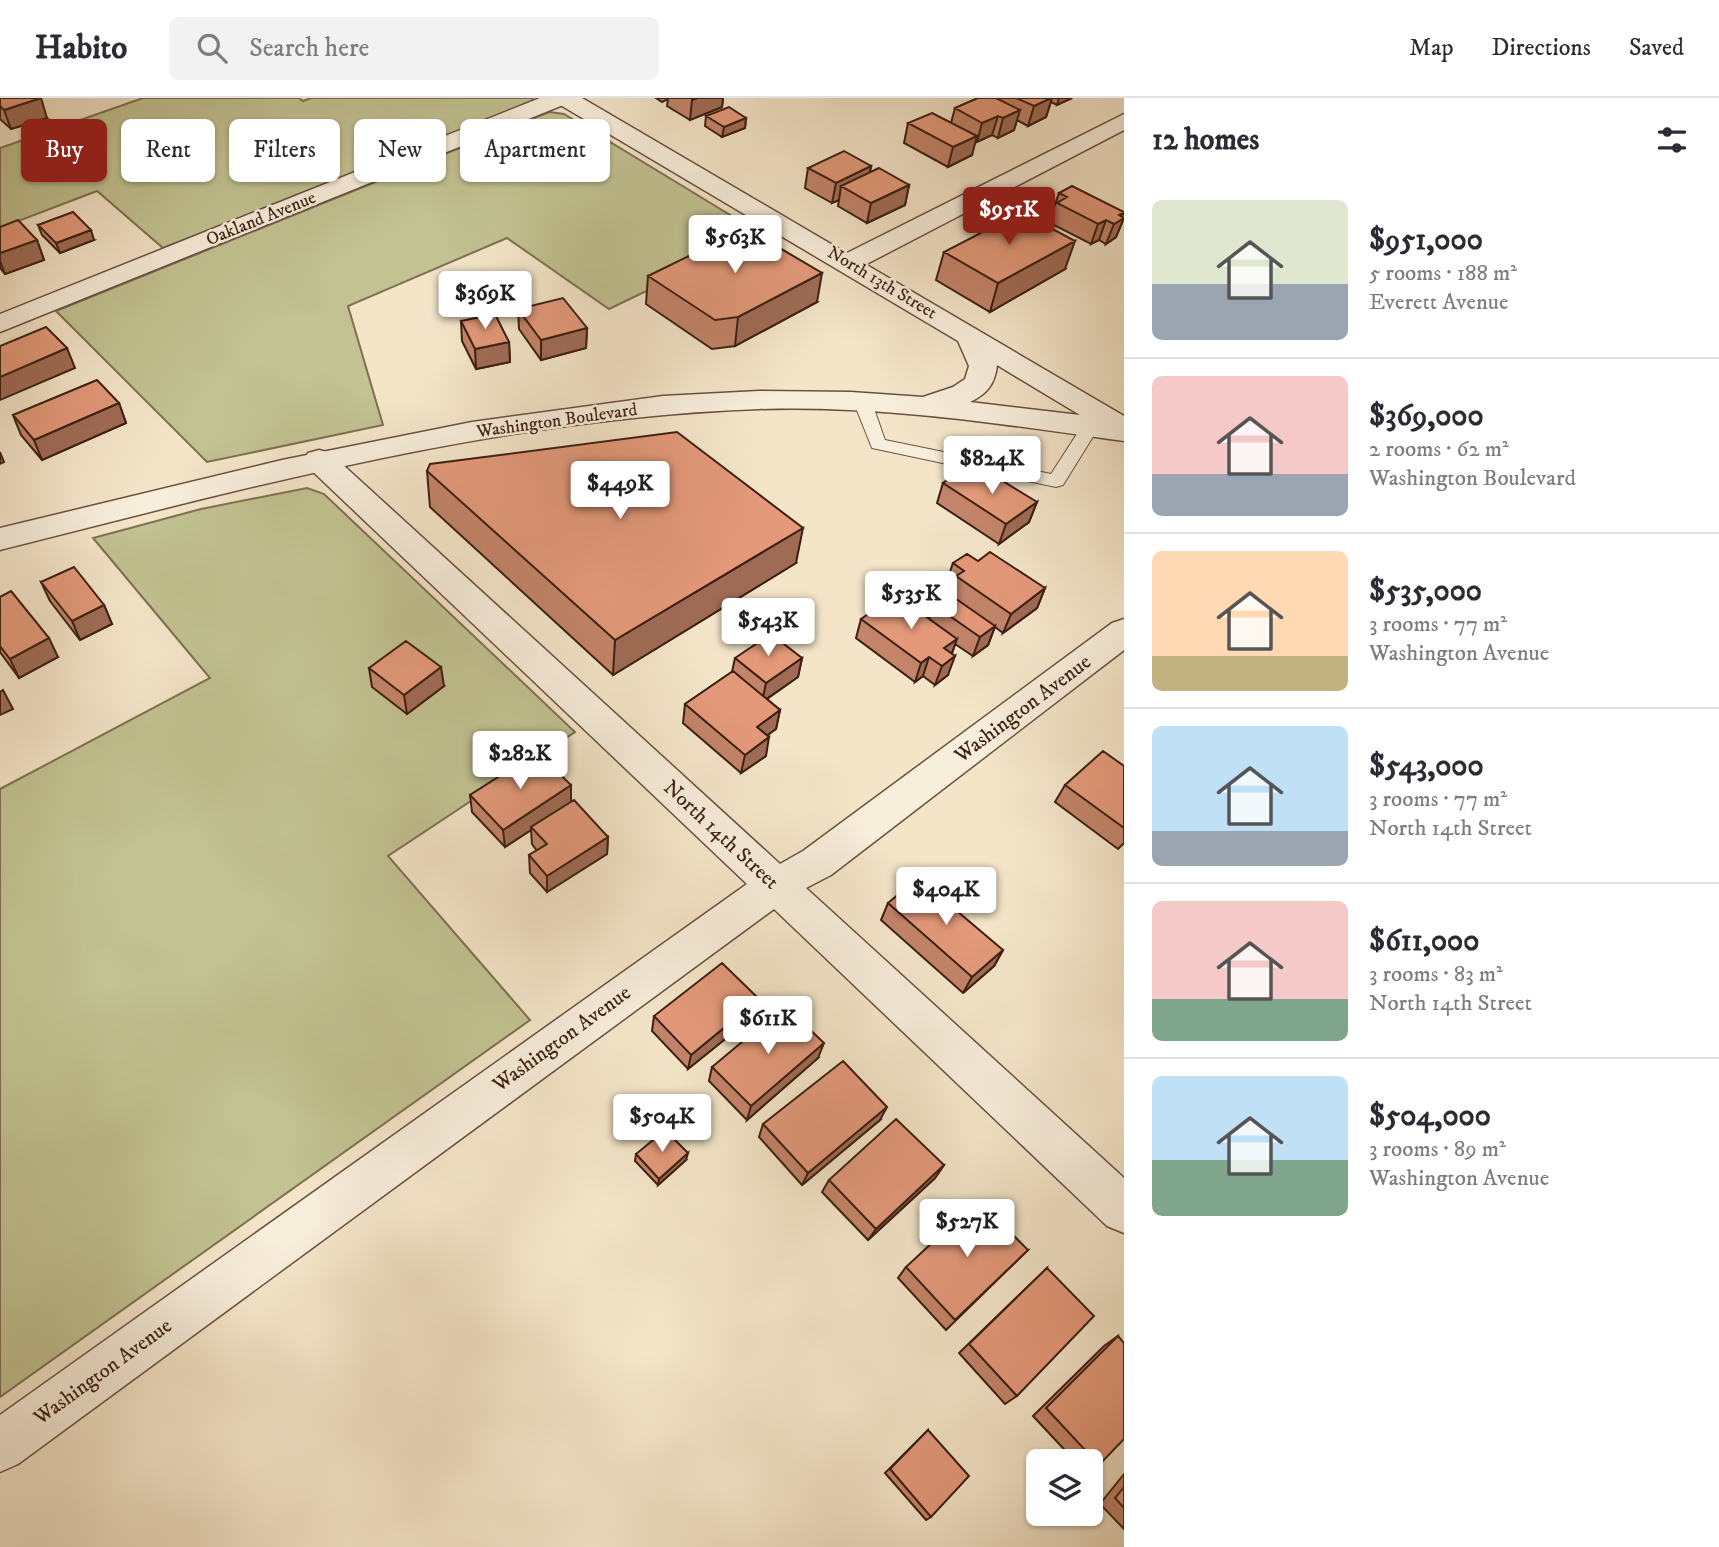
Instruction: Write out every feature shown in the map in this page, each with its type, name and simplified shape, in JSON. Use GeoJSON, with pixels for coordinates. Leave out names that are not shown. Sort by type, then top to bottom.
{"type":"FeatureCollection","features":[{"type":"Feature","properties":{"kind":"street","name":"North 13th Street"},"geometry":{"type":"LineString","coordinates":[[563,98],[848,262],[1124,430]]}},
{"type":"Feature","properties":{"kind":"street","name":"Oakland Avenue"},"geometry":{"type":"LineString","coordinates":[[0,324],[563,98]]}},
{"type":"Feature","properties":{"kind":"street"},"geometry":{"type":"LineString","coordinates":[[848,262],[1124,121]]}},
{"type":"Feature","properties":{"kind":"street"},"geometry":{"type":"LineString","coordinates":[[926,405],[963,394],[979,383],[983,366],[970,336]]}},
{"type":"Feature","properties":{"kind":"street","name":"Washington Boulevard"},"geometry":{"type":"LineString","coordinates":[[0,539],[319,460],[586,413],[760,400],[863,403],[926,405],[1124,430]]}},
{"type":"Feature","properties":{"kind":"street","name":"North 14th Street"},"geometry":{"type":"LineString","coordinates":[[319,460],[1124,1210]]}},
{"type":"Feature","properties":{"kind":"street","name":"Washington Avenue"},"geometry":{"type":"LineString","coordinates":[[0,1446],[775,886],[817,863],[1124,632]]}},
{"type":"Feature","properties":{"kind":"lane"},"geometry":{"type":"LineString","coordinates":[[863,403],[878,443],[1056,481],[1090,427]]}},
{"type":"Feature","properties":{"kind":"green space"},"geometry":{"type":"Polygon","coordinates":[[[143,98],[299,98],[303,101],[311,98],[533,98],[532,102],[489,119],[460,119],[460,130],[446,136],[446,119],[354,119],[354,172],[340,178],[340,119],[229,119],[229,182],[330,182],[163,248],[97,191],[0,228],[0,148],[21,141],[21,182],[107,182],[107,119],[83,119],[143,98]]]}},
{"type":"Feature","properties":{"kind":"green space"},"geometry":{"type":"Polygon","coordinates":[[[549,112],[564,114],[572,119],[532,119],[549,112]]]}},
{"type":"Feature","properties":{"kind":"green space"},"geometry":{"type":"Polygon","coordinates":[[[610,142],[763,235],[609,309],[507,238],[348,306],[383,425],[207,462],[56,311],[376,182],[446,182],[446,154],[460,148],[460,182],[610,182],[610,142]]]}},
{"type":"Feature","properties":{"kind":"green space"},"geometry":{"type":"Polygon","coordinates":[[[307,488],[324,494],[575,732],[388,856],[530,1020],[0,1397],[0,789],[210,678],[93,538],[201,509],[307,488]]]}},
{"type":"Feature","properties":{"kind":"building"},"geometry":{"type":"Polygon","coordinates":[[[0,98],[41,98],[4,110],[0,106],[0,98]]]}},
{"type":"Feature","properties":{"kind":"building"},"geometry":{"type":"Polygon","coordinates":[[[978,98],[996,98],[1020,110],[982,123],[955,108],[978,98]]]}},
{"type":"Feature","properties":{"kind":"building"},"geometry":{"type":"Polygon","coordinates":[[[1016,98],[1051,98],[1034,106],[1016,98]]]}},
{"type":"Feature","properties":{"kind":"building"},"geometry":{"type":"Polygon","coordinates":[[[729,107],[746,118],[724,127],[706,116],[729,107]]]}},
{"type":"Feature","properties":{"kind":"building"},"geometry":{"type":"Polygon","coordinates":[[[932,113],[977,136],[953,147],[908,123],[932,113]]]}},
{"type":"Feature","properties":{"kind":"building"},"geometry":{"type":"Polygon","coordinates":[[[844,151],[871,166],[836,183],[808,168],[844,151]]]}},
{"type":"Feature","properties":{"kind":"building"},"geometry":{"type":"Polygon","coordinates":[[[879,168],[909,185],[871,203],[841,186],[879,168]]]}},
{"type":"Feature","properties":{"kind":"building"},"geometry":{"type":"Polygon","coordinates":[[[1072,186],[1124,212],[1119,215],[1124,218],[1114,224],[1106,220],[1098,224],[1057,203],[1067,197],[1059,193],[1072,186]]]}},
{"type":"Feature","properties":{"kind":"building"},"geometry":{"type":"Polygon","coordinates":[[[73,212],[91,230],[56,243],[38,225],[73,212]]]}},
{"type":"Feature","properties":{"kind":"building"},"geometry":{"type":"Polygon","coordinates":[[[1021,212],[1075,241],[998,283],[944,252],[1021,212]]]}},
{"type":"Feature","properties":{"kind":"building"},"geometry":{"type":"Polygon","coordinates":[[[18,220],[37,240],[0,253],[0,227],[18,220]]]}},
{"type":"Feature","properties":{"kind":"building"},"geometry":{"type":"Polygon","coordinates":[[[746,228],[822,273],[738,317],[715,320],[648,276],[746,228]]]}},
{"type":"Feature","properties":{"kind":"building"},"geometry":{"type":"Polygon","coordinates":[[[563,298],[587,328],[541,340],[518,309],[563,298]]]}},
{"type":"Feature","properties":{"kind":"building"},"geometry":{"type":"Polygon","coordinates":[[[495,314],[509,342],[475,349],[461,321],[495,314]]]}},
{"type":"Feature","properties":{"kind":"building"},"geometry":{"type":"Polygon","coordinates":[[[46,327],[67,348],[0,377],[0,346],[46,327]]]}},
{"type":"Feature","properties":{"kind":"building"},"geometry":{"type":"Polygon","coordinates":[[[97,380],[119,403],[34,440],[13,415],[97,380]]]}},
{"type":"Feature","properties":{"kind":"building"},"geometry":{"type":"Polygon","coordinates":[[[677,432],[803,528],[615,640],[427,471],[430,464],[677,432]]]}},
{"type":"Feature","properties":{"kind":"building"},"geometry":{"type":"Polygon","coordinates":[[[957,473],[1001,480],[1037,502],[1006,524],[943,483],[957,473]]]}},
{"type":"Feature","properties":{"kind":"building"},"geometry":{"type":"Polygon","coordinates":[[[990,552],[1045,588],[1011,614],[956,576],[964,571],[953,563],[967,554],[978,561],[990,552]]]}},
{"type":"Feature","properties":{"kind":"building"},"geometry":{"type":"Polygon","coordinates":[[[74,567],[104,605],[72,621],[41,582],[74,567]]]}},
{"type":"Feature","properties":{"kind":"building"},"geometry":{"type":"Polygon","coordinates":[[[11,591],[49,638],[10,659],[0,646],[0,597],[11,591]]]}},
{"type":"Feature","properties":{"kind":"building"},"geometry":{"type":"Polygon","coordinates":[[[949,594],[995,626],[980,637],[934,605],[949,594]]]}},
{"type":"Feature","properties":{"kind":"building"},"geometry":{"type":"Polygon","coordinates":[[[896,595],[957,639],[944,648],[955,656],[942,666],[929,657],[921,663],[861,619],[896,595]]]}},
{"type":"Feature","properties":{"kind":"building"},"geometry":{"type":"Polygon","coordinates":[[[771,634],[802,658],[766,683],[735,658],[771,634]]]}},
{"type":"Feature","properties":{"kind":"building"},"geometry":{"type":"Polygon","coordinates":[[[406,641],[441,667],[404,695],[369,668],[406,641]]]}},
{"type":"Feature","properties":{"kind":"building"},"geometry":{"type":"Polygon","coordinates":[[[733,671],[780,710],[757,727],[769,737],[745,755],[685,704],[733,671]]]}},
{"type":"Feature","properties":{"kind":"building"},"geometry":{"type":"Polygon","coordinates":[[[1103,751],[1124,766],[1124,828],[1065,785],[1103,751]]]}},
{"type":"Feature","properties":{"kind":"building"},"geometry":{"type":"Polygon","coordinates":[[[537,752],[571,785],[503,830],[470,795],[537,752]]]}},
{"type":"Feature","properties":{"kind":"building"},"geometry":{"type":"Polygon","coordinates":[[[574,800],[608,837],[547,876],[529,855],[547,844],[531,827],[574,800]]]}},
{"type":"Feature","properties":{"kind":"building"},"geometry":{"type":"Polygon","coordinates":[[[918,878],[1003,950],[972,977],[888,903],[918,878]]]}},
{"type":"Feature","properties":{"kind":"building"},"geometry":{"type":"Polygon","coordinates":[[[722,963],[759,999],[691,1055],[654,1016],[722,963]]]}},
{"type":"Feature","properties":{"kind":"building"},"geometry":{"type":"Polygon","coordinates":[[[785,1006],[824,1043],[751,1106],[712,1067],[785,1006]]]}},
{"type":"Feature","properties":{"kind":"building"},"geometry":{"type":"Polygon","coordinates":[[[843,1061],[887,1107],[808,1173],[763,1124],[843,1061]]]}},
{"type":"Feature","properties":{"kind":"building"},"geometry":{"type":"Polygon","coordinates":[[[896,1119],[944,1165],[876,1229],[829,1180],[896,1119]]]}},
{"type":"Feature","properties":{"kind":"building"},"geometry":{"type":"Polygon","coordinates":[[[665,1130],[688,1153],[659,1179],[636,1154],[665,1130]]]}},
{"type":"Feature","properties":{"kind":"building"},"geometry":{"type":"Polygon","coordinates":[[[978,1200],[1028,1250],[955,1320],[906,1267],[978,1200]]]}},
{"type":"Feature","properties":{"kind":"building"},"geometry":{"type":"Polygon","coordinates":[[[1047,1268],[1094,1316],[1017,1396],[969,1344],[1047,1268]]]}},
{"type":"Feature","properties":{"kind":"building"},"geometry":{"type":"Polygon","coordinates":[[[1118,1336],[1124,1343],[1124,1439],[1103,1461],[1103,1449],[1084,1449],[1046,1408],[1118,1336]]]}},
{"type":"Feature","properties":{"kind":"building"},"geometry":{"type":"Polygon","coordinates":[[[928,1430],[969,1476],[931,1517],[890,1469],[928,1430]]]}},
{"type":"Feature","properties":{"kind":"building"},"geometry":{"type":"Polygon","coordinates":[[[1124,1487],[1124,1508],[1115,1498],[1124,1487]]]}}]}
